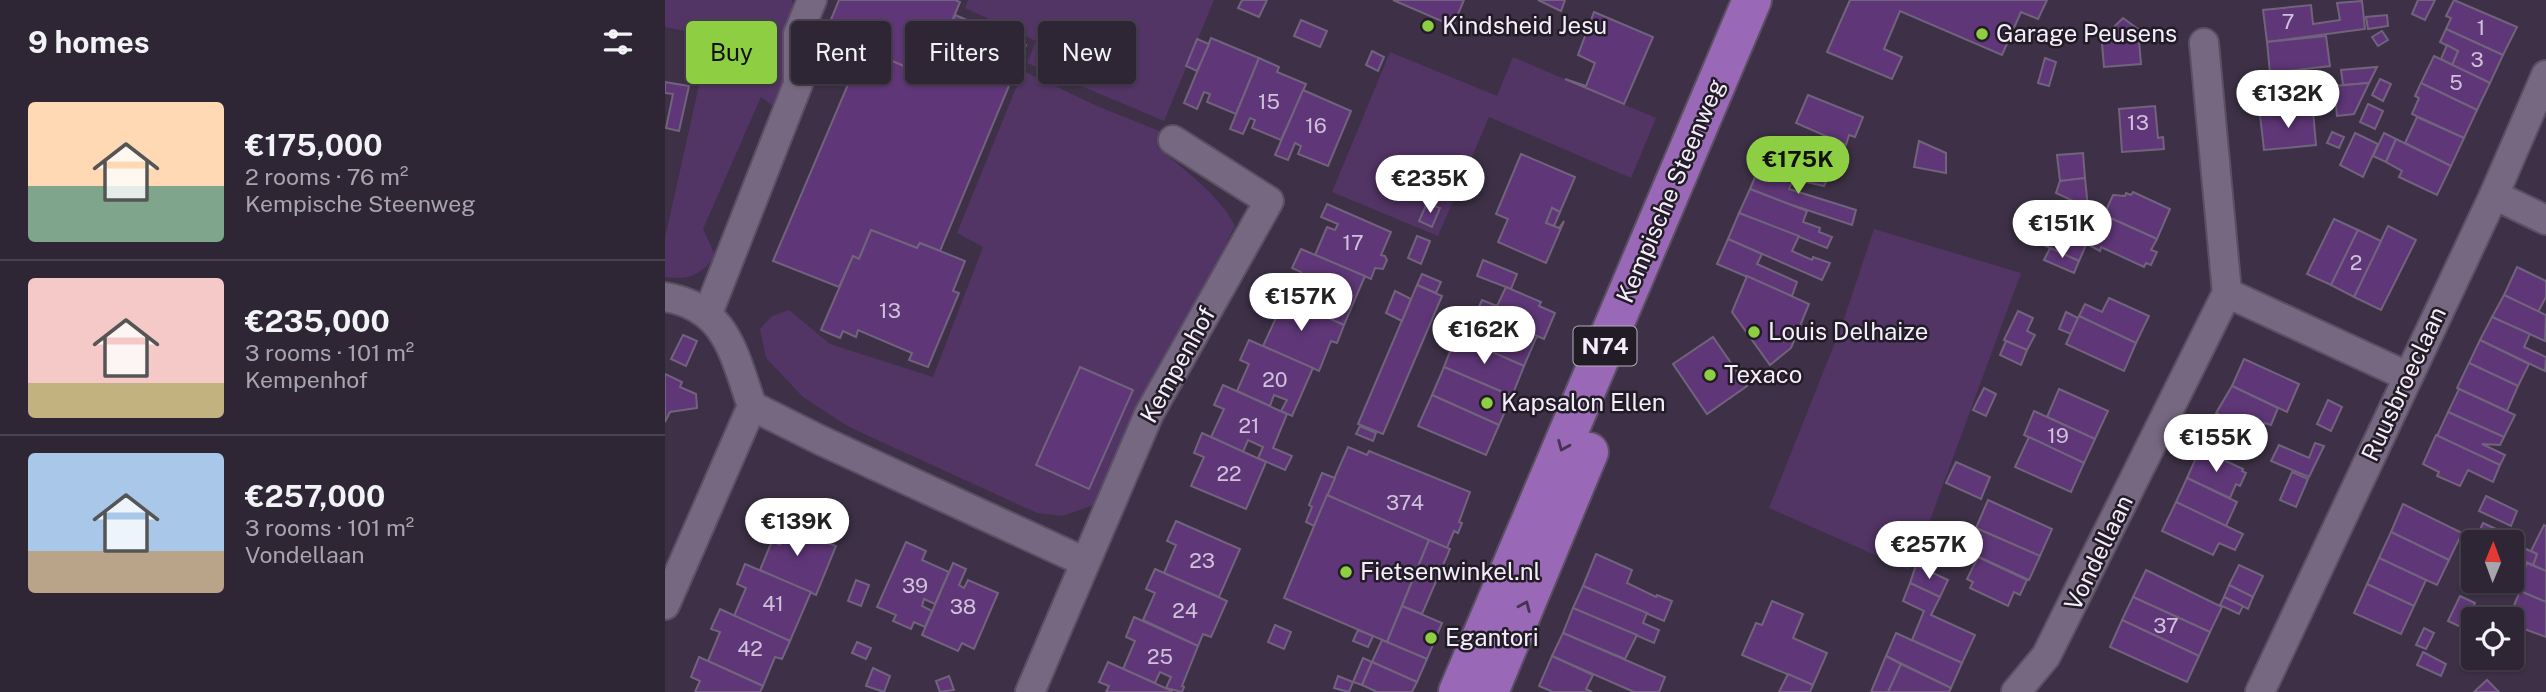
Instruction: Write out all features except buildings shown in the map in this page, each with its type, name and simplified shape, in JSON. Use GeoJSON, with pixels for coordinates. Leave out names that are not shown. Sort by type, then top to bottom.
{"type":"FeatureCollection","features":[{"type":"Feature","properties":{"kind":"main road","name":"Kempische Steenweg"},"geometry":{"type":"LineString","coordinates":[[1458,692],[1752,0]]}},
{"type":"Feature","properties":{"kind":"main road","name":"Kempische Steenweg"},"geometry":{"type":"LineString","coordinates":[[1489,692],[1778,0]]}},
{"type":"Feature","properties":{"kind":"street"},"geometry":{"type":"LineString","coordinates":[[708,313],[798,84],[798,34],[812,0]]}},
{"type":"Feature","properties":{"kind":"street"},"geometry":{"type":"LineString","coordinates":[[2204,43],[2227,293],[2407,376]]}},
{"type":"Feature","properties":{"kind":"street","name":"Ruusbroeclaan"},"geometry":{"type":"LineString","coordinates":[[2260,692],[2494,195],[2546,75]]}},
{"type":"Feature","properties":{"kind":"street","name":"Kempenhof"},"geometry":{"type":"LineString","coordinates":[[1030,692],[1149,414],[1269,201],[1173,140]]}},
{"type":"Feature","properties":{"kind":"street"},"geometry":{"type":"LineString","coordinates":[[2494,195],[2546,220]]}},
{"type":"Feature","properties":{"kind":"street","name":"Vondellaan"},"geometry":{"type":"LineString","coordinates":[[2016,692],[2052,645],[2227,293]]}},
{"type":"Feature","properties":{"kind":"street"},"geometry":{"type":"LineString","coordinates":[[665,297],[708,313],[729,339],[752,405],[665,605]]}},
{"type":"Feature","properties":{"kind":"street"},"geometry":{"type":"LineString","coordinates":[[752,405],[820,440],[1084,562]]}},
{"type":"Feature","properties":{"kind":"shaded area"},"geometry":{"type":"Polygon","coordinates":[[[665,0],[792,0],[794,13],[784,50],[787,78],[777,109],[761,97],[703,229],[716,257],[704,269],[681,278],[665,277],[665,238],[699,84],[777,84],[777,21],[686,21],[686,31],[665,27],[665,0]]]}},
{"type":"Feature","properties":{"kind":"shaded area"},"geometry":{"type":"Polygon","coordinates":[[[968,0],[1214,0],[1164,121],[1077,84],[1136,84],[1136,21],[1038,21],[1038,68],[1027,63],[1036,41],[1024,35],[1024,21],[993,21],[965,8],[968,0]]]}},
{"type":"Feature","properties":{"kind":"shaded area"},"geometry":{"type":"Polygon","coordinates":[[[1390,52],[1497,96],[1513,57],[1656,118],[1631,178],[1489,117],[1438,236],[1332,192],[1390,52]]]}},
{"type":"Feature","properties":{"kind":"shaded area"},"geometry":{"type":"Polygon","coordinates":[[[1024,71],[1038,78],[1038,84],[1050,84],[1162,132],[1157,147],[1220,203],[1235,226],[1094,505],[1062,516],[1037,513],[849,427],[803,397],[766,358],[760,329],[772,316],[789,310],[830,344],[933,377],[983,247],[957,233],[1018,84],[1024,84],[1024,71]]]}},
{"type":"Feature","properties":{"kind":"shaded area"},"geometry":{"type":"Polygon","coordinates":[[[1874,229],[2021,273],[1929,523],[1909,570],[1769,508],[1842,325],[1874,229]]]}},
{"type":"Feature","properties":{"kind":"place","name":"Kindsheid Jesu"},"geometry":{"type":"Point","coordinates":[1428,26]}},
{"type":"Feature","properties":{"kind":"place","name":"Garage Peusens"},"geometry":{"type":"Point","coordinates":[1982,34]}},
{"type":"Feature","properties":{"kind":"place","name":"Louis Delhaize"},"geometry":{"type":"Point","coordinates":[1754,332]}},
{"type":"Feature","properties":{"kind":"place","name":"Texaco"},"geometry":{"type":"Point","coordinates":[1710,375]}},
{"type":"Feature","properties":{"kind":"place","name":"Kapsalon Ellen"},"geometry":{"type":"Point","coordinates":[1487,403]}},
{"type":"Feature","properties":{"kind":"place","name":"Fietsenwinkel.nl"},"geometry":{"type":"Point","coordinates":[1346,572]}},
{"type":"Feature","properties":{"kind":"place","name":"Egantori"},"geometry":{"type":"Point","coordinates":[1431,638]}}]}
